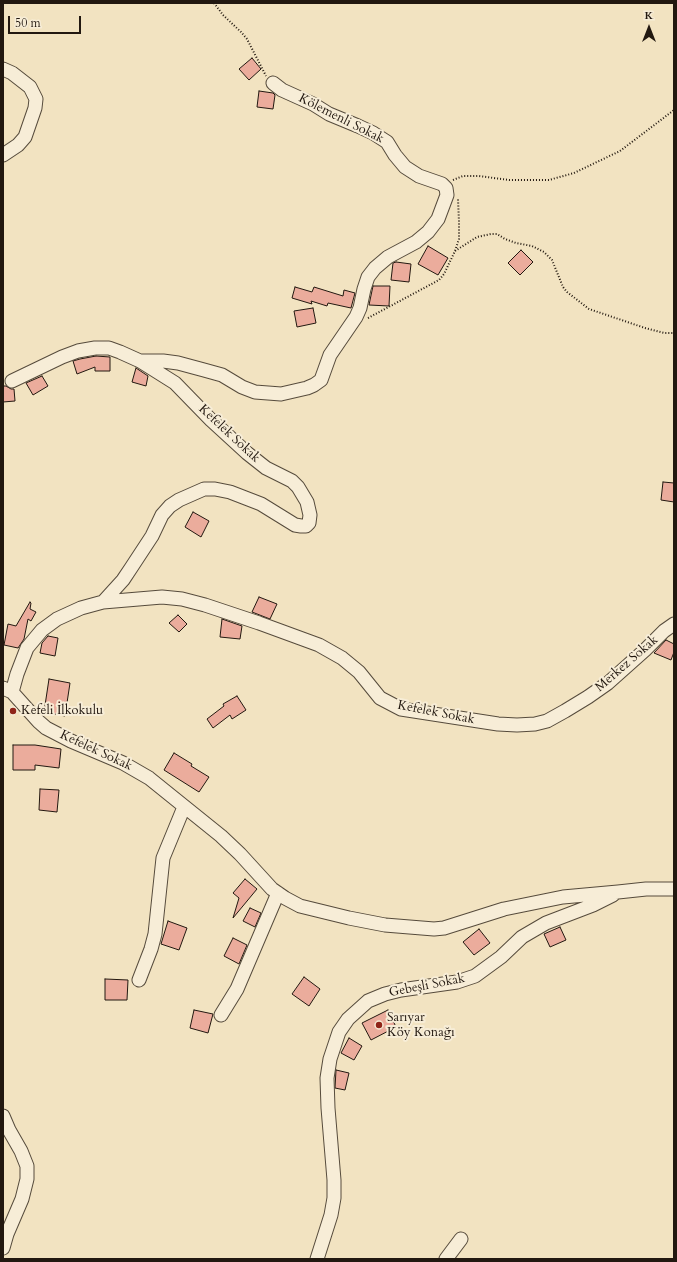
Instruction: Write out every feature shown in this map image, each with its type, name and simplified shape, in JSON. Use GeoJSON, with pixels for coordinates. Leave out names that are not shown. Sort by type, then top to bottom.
{"type":"FeatureCollection","features":[{"type":"Feature","properties":{"kind":"street"},"geometry":{"type":"LineString","coordinates":[[3,69],[12,73],[30,87],[36,98],[35,108],[25,137],[18,145],[3,155]]}},
{"type":"Feature","properties":{"kind":"street","name":"Kölemenli Sokak"},"geometry":{"type":"LineString","coordinates":[[273,83],[282,90],[314,104],[329,114],[358,126],[387,142],[395,155],[405,166],[419,176],[444,186]]}},
{"type":"Feature","properties":{"kind":"street"},"geometry":{"type":"LineString","coordinates":[[140,361],[171,362],[204,370],[222,375],[242,387],[255,392],[281,394],[293,392],[307,388],[321,380],[330,355],[356,317],[360,308],[368,277],[381,262],[416,242],[428,232],[438,219],[445,203],[447,195],[444,186]]}},
{"type":"Feature","properties":{"kind":"street","name":"Kefelek Sokak"},"geometry":{"type":"LineString","coordinates":[[12,381],[78,351],[94,348],[109,348],[120,352],[140,361],[175,383],[211,420],[247,453],[266,468],[292,481],[298,487],[307,502],[310,515],[309,523],[306,526],[295,524],[261,504],[230,492],[215,488],[204,489],[191,494],[170,506],[162,515],[152,536],[123,580],[102,602]]}},
{"type":"Feature","properties":{"kind":"street","name":"Kefelek Sokak"},"geometry":{"type":"LineString","coordinates":[[535,724],[498,724],[401,709],[380,698],[359,672],[342,658],[319,645],[205,605],[182,599],[162,597],[102,602],[81,608],[57,619],[42,630],[27,648],[17,674],[7,690],[46,728],[140,772],[221,836],[278,893],[300,906],[385,925],[434,929],[444,928],[504,909],[532,903],[563,897],[618,892]]}},
{"type":"Feature","properties":{"kind":"street","name":"Merkez Sokak"},"geometry":{"type":"LineString","coordinates":[[535,724],[547,721],[565,711],[608,683],[664,631],[674,624]]}},
{"type":"Feature","properties":{"kind":"street"},"geometry":{"type":"LineString","coordinates":[[139,980],[155,934],[163,858],[184,807]]}},
{"type":"Feature","properties":{"kind":"street"},"geometry":{"type":"LineString","coordinates":[[618,892],[646,888],[674,889]]}},
{"type":"Feature","properties":{"kind":"street","name":"Gebeşli Sokak"},"geometry":{"type":"LineString","coordinates":[[317,1259],[331,1215],[334,1198],[327,1078],[330,1059],[339,1032],[348,1018],[368,1001],[385,994],[400,990],[457,982],[475,976],[501,956],[522,937],[546,923],[593,905],[618,892]]}},
{"type":"Feature","properties":{"kind":"street"},"geometry":{"type":"LineString","coordinates":[[221,1015],[240,983],[278,893]]}},
{"type":"Feature","properties":{"kind":"street"},"geometry":{"type":"LineString","coordinates":[[3,1116],[27,1166],[27,1178],[22,1199],[3,1248]]}},
{"type":"Feature","properties":{"kind":"street"},"geometry":{"type":"LineString","coordinates":[[446,1259],[461,1239]]}},
{"type":"Feature","properties":{"kind":"path"},"geometry":{"type":"LineString","coordinates":[[214,3],[223,15],[247,39],[265,75],[273,83]]}},
{"type":"Feature","properties":{"kind":"path"},"geometry":{"type":"LineString","coordinates":[[444,186],[463,176],[479,176],[509,180],[549,180],[574,173],[620,151],[674,110]]}},
{"type":"Feature","properties":{"kind":"path"},"geometry":{"type":"LineString","coordinates":[[349,327],[439,280],[444,274],[459,239],[459,222],[458,197],[453,191],[444,186]]}},
{"type":"Feature","properties":{"kind":"path"},"geometry":{"type":"LineString","coordinates":[[455,251],[477,238],[491,234],[497,234],[516,243],[532,246],[544,252],[552,260],[563,287],[567,292],[589,309],[645,328],[664,333],[674,333]]}},
{"type":"Feature","properties":{"kind":"building"},"geometry":{"type":"Polygon","coordinates":[[[252,58],[261,69],[249,80],[239,69],[252,58]]]}},
{"type":"Feature","properties":{"kind":"building"},"geometry":{"type":"Polygon","coordinates":[[[259,91],[273,93],[275,95],[273,109],[257,107],[259,91]]]}},
{"type":"Feature","properties":{"kind":"building"},"geometry":{"type":"Polygon","coordinates":[[[428,246],[448,258],[438,275],[418,264],[428,246]]]}},
{"type":"Feature","properties":{"kind":"building"},"geometry":{"type":"Polygon","coordinates":[[[521,250],[533,262],[520,275],[508,263],[521,250]]]}},
{"type":"Feature","properties":{"kind":"building"},"geometry":{"type":"Polygon","coordinates":[[[393,263],[411,264],[409,282],[391,280],[393,263]]]}},
{"type":"Feature","properties":{"kind":"building"},"geometry":{"type":"Polygon","coordinates":[[[373,286],[390,286],[389,306],[369,305],[373,286]]]}},
{"type":"Feature","properties":{"kind":"building"},"geometry":{"type":"Polygon","coordinates":[[[295,287],[312,292],[314,287],[343,296],[344,290],[355,293],[351,308],[328,303],[327,306],[311,301],[312,304],[292,298],[295,287]]]}},
{"type":"Feature","properties":{"kind":"building"},"geometry":{"type":"Polygon","coordinates":[[[313,308],[316,323],[297,327],[294,311],[313,308]]]}},
{"type":"Feature","properties":{"kind":"building"},"geometry":{"type":"Polygon","coordinates":[[[96,356],[110,357],[110,371],[95,371],[95,367],[77,374],[73,361],[96,356]]]}},
{"type":"Feature","properties":{"kind":"building"},"geometry":{"type":"Polygon","coordinates":[[[136,368],[148,376],[146,386],[132,382],[136,368]]]}},
{"type":"Feature","properties":{"kind":"building"},"geometry":{"type":"Polygon","coordinates":[[[42,376],[48,386],[33,395],[26,383],[42,376]]]}},
{"type":"Feature","properties":{"kind":"building"},"geometry":{"type":"Polygon","coordinates":[[[3,386],[14,389],[15,401],[3,402],[3,386]]]}},
{"type":"Feature","properties":{"kind":"building"},"geometry":{"type":"Polygon","coordinates":[[[663,482],[674,483],[674,502],[661,500],[663,482]]]}},
{"type":"Feature","properties":{"kind":"building"},"geometry":{"type":"Polygon","coordinates":[[[193,512],[209,521],[201,537],[185,527],[193,512]]]}},
{"type":"Feature","properties":{"kind":"building"},"geometry":{"type":"Polygon","coordinates":[[[259,597],[277,604],[270,619],[252,612],[259,597]]]}},
{"type":"Feature","properties":{"kind":"building"},"geometry":{"type":"Polygon","coordinates":[[[30,602],[30,609],[36,612],[31,621],[28,619],[24,639],[18,648],[4,645],[8,624],[16,626],[30,602]]]}},
{"type":"Feature","properties":{"kind":"building"},"geometry":{"type":"Polygon","coordinates":[[[178,615],[187,624],[179,632],[169,623],[178,615]]]}},
{"type":"Feature","properties":{"kind":"building"},"geometry":{"type":"Polygon","coordinates":[[[222,619],[242,626],[240,639],[220,637],[222,619]]]}},
{"type":"Feature","properties":{"kind":"building"},"geometry":{"type":"Polygon","coordinates":[[[48,636],[58,638],[55,656],[40,653],[42,643],[48,636]]]}},
{"type":"Feature","properties":{"kind":"building"},"geometry":{"type":"Polygon","coordinates":[[[666,640],[674,644],[674,652],[671,660],[654,653],[666,640]]]}},
{"type":"Feature","properties":{"kind":"building"},"geometry":{"type":"Polygon","coordinates":[[[49,679],[70,683],[65,716],[44,712],[49,679]]]}},
{"type":"Feature","properties":{"kind":"building"},"geometry":{"type":"Polygon","coordinates":[[[237,696],[246,710],[232,719],[230,715],[213,728],[207,719],[224,706],[223,704],[237,696]]]}},
{"type":"Feature","properties":{"kind":"building"},"geometry":{"type":"Polygon","coordinates":[[[13,745],[35,745],[61,749],[59,768],[35,765],[35,770],[13,770],[13,745]]]}},
{"type":"Feature","properties":{"kind":"building"},"geometry":{"type":"Polygon","coordinates":[[[174,753],[209,777],[199,792],[164,770],[174,753]]]}},
{"type":"Feature","properties":{"kind":"building"},"geometry":{"type":"Polygon","coordinates":[[[40,789],[59,790],[57,812],[39,810],[40,789]]]}},
{"type":"Feature","properties":{"kind":"building"},"geometry":{"type":"Polygon","coordinates":[[[245,879],[257,889],[233,918],[239,898],[233,893],[245,879]]]}},
{"type":"Feature","properties":{"kind":"building"},"geometry":{"type":"Polygon","coordinates":[[[250,908],[261,913],[255,927],[243,921],[250,908]]]}},
{"type":"Feature","properties":{"kind":"building"},"geometry":{"type":"Polygon","coordinates":[[[168,921],[187,928],[179,950],[161,944],[168,921]]]}},
{"type":"Feature","properties":{"kind":"building"},"geometry":{"type":"Polygon","coordinates":[[[560,927],[566,940],[550,947],[544,934],[560,927]]]}},
{"type":"Feature","properties":{"kind":"building"},"geometry":{"type":"Polygon","coordinates":[[[479,929],[490,943],[474,955],[463,942],[479,929]]]}},
{"type":"Feature","properties":{"kind":"building"},"geometry":{"type":"Polygon","coordinates":[[[233,938],[247,945],[239,964],[224,956],[233,938]]]}},
{"type":"Feature","properties":{"kind":"building"},"geometry":{"type":"Polygon","coordinates":[[[304,977],[320,989],[309,1006],[292,994],[304,977]]]}},
{"type":"Feature","properties":{"kind":"building"},"geometry":{"type":"Polygon","coordinates":[[[105,979],[128,980],[127,1000],[105,1000],[105,979]]]}},
{"type":"Feature","properties":{"kind":"building"},"geometry":{"type":"Polygon","coordinates":[[[194,1010],[213,1014],[208,1033],[190,1028],[194,1010]]]}},
{"type":"Feature","properties":{"kind":"building","name":"Sarıyar Köy Konağı"},"geometry":{"type":"Polygon","coordinates":[[[388,1010],[396,1027],[371,1040],[362,1023],[388,1010]]]}},
{"type":"Feature","properties":{"kind":"building"},"geometry":{"type":"Polygon","coordinates":[[[349,1038],[362,1046],[354,1060],[341,1053],[349,1038]]]}},
{"type":"Feature","properties":{"kind":"building"},"geometry":{"type":"Polygon","coordinates":[[[336,1070],[349,1073],[345,1090],[335,1088],[336,1070]]]}},
{"type":"Feature","properties":{"kind":"place","name":"Kefeli İlkokulu"},"geometry":{"type":"Point","coordinates":[13,711]}},
{"type":"Feature","properties":{"kind":"place","name":"Sarıyar Köy Konağı"},"geometry":{"type":"Point","coordinates":[379,1025]}}]}
